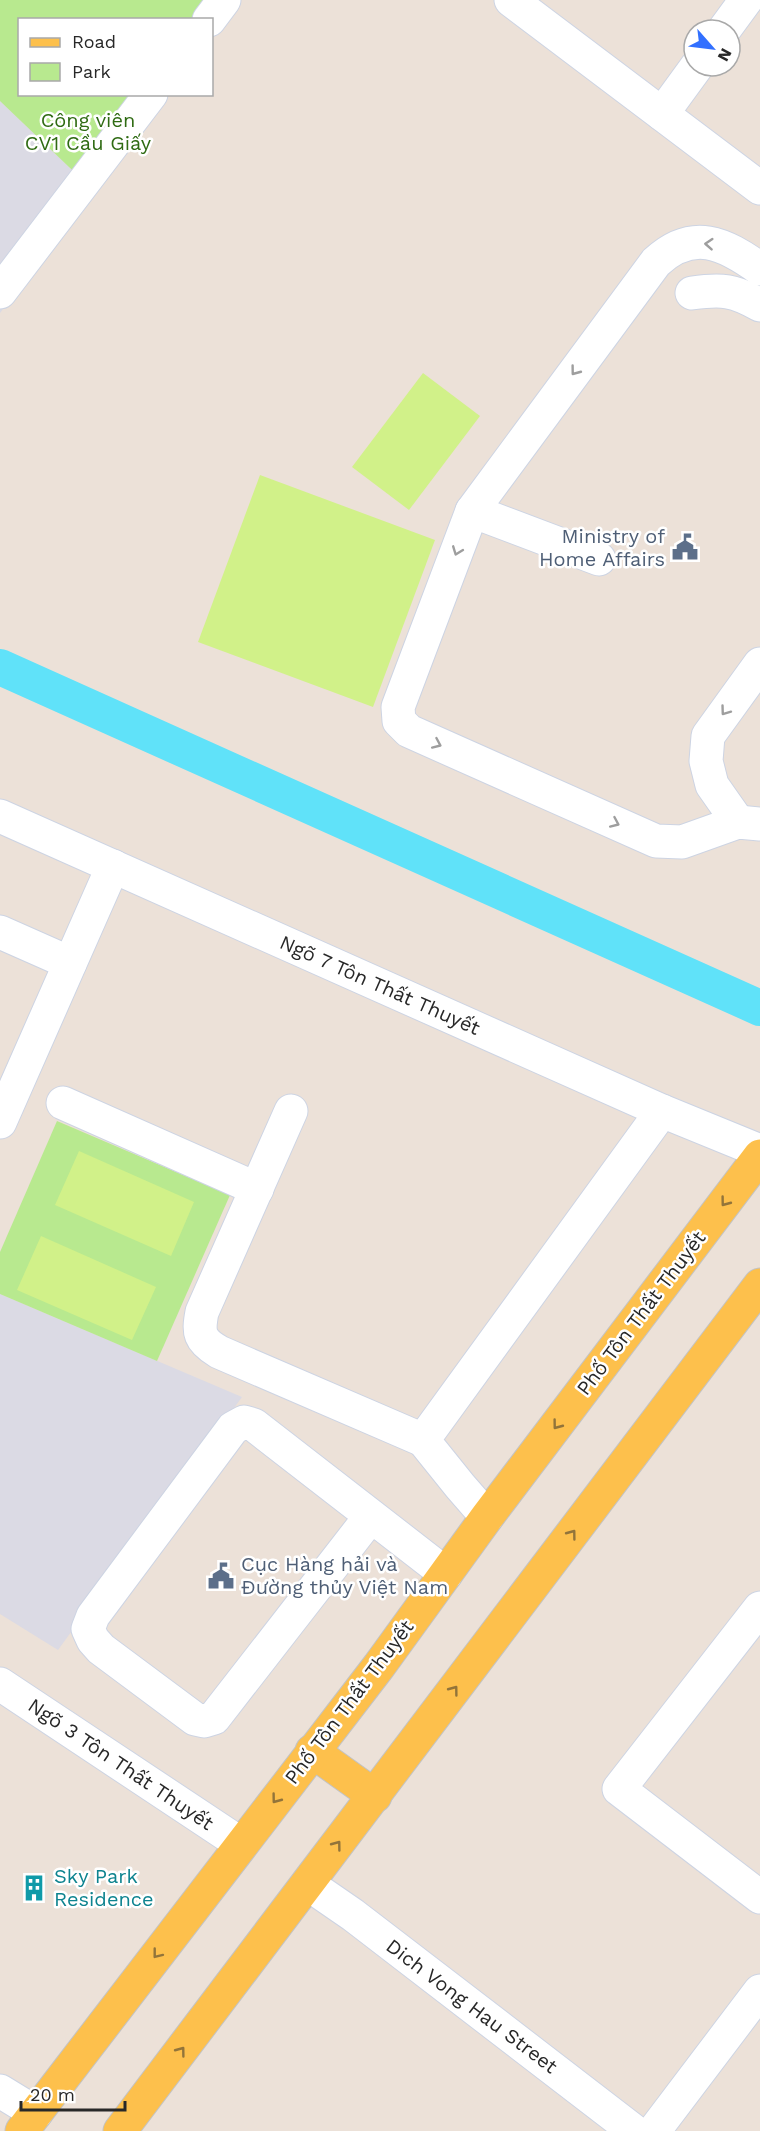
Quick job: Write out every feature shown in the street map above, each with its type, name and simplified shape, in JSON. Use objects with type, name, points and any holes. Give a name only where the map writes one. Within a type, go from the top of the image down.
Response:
[{"type":"main road","name":"Phố Tôn Thất Thuyết","points":[[29,2122],[312,1750],[379,1666],[487,1517],[760,1154]]},
{"type":"main road","points":[[120,2131],[760,1286]]},
{"type":"main road","points":[[312,1750],[375,1796]]},
{"type":"street","points":[[210,18],[224,0]]},
{"type":"street","points":[[511,0],[760,188]]},
{"type":"street","points":[[733,18],[746,0]]},
{"type":"street","points":[[662,114],[688,78]]},
{"type":"street","points":[[0,292],[149,96]]},
{"type":"street","points":[[760,269],[738,254],[715,243],[682,244],[668,252],[649,272],[472,511],[398,707],[399,721],[409,731],[656,841],[682,842],[749,823],[712,785],[706,761],[708,736],[760,664]]},
{"type":"street","points":[[692,293],[717,290],[743,295],[760,305]]},
{"type":"street","points":[[472,511],[599,559]]},
{"type":"street","name":"Ngõ 7 Tôn Thất Thuyết","points":[[0,816],[760,1154]]},
{"type":"street","points":[[0,1122],[113,867]]},
{"type":"street","points":[[0,932],[70,963]]},
{"type":"street","points":[[63,1103],[257,1189]]},
{"type":"street","points":[[291,1111],[202,1312],[199,1328],[205,1344],[423,1440],[487,1517]]},
{"type":"street","points":[[423,1440],[662,1111]]},
{"type":"street","points":[[371,1516],[214,1718],[204,1721],[195,1719],[101,1649],[93,1640],[88,1629],[93,1616],[233,1428],[244,1422],[254,1425],[446,1574]]},
{"type":"street","points":[[760,1608],[619,1789],[760,1897]]},
{"type":"street","name":"Ngõ 3 Tôn Thất Thuyết","points":[[0,1684],[242,1844]]},
{"type":"street","name":"Dich Vong Hau Street","points":[[308,1884],[353,1915],[634,2131]]},
{"type":"street","points":[[654,2131],[760,1991]]},
{"type":"street","points":[[0,2091],[29,2122]]},
{"type":"shaded area","points":[[0,101],[92,189],[0,313]]},
{"type":"shaded area","points":[[0,1294],[242,1397],[58,1650],[0,1614]]},
{"type":"green space","name":"Công viên CV1 Cầu Giấy","points":[[0,0],[232,0],[213,19],[18,18],[18,96],[161,96],[92,189],[0,101]]},
{"type":"green space","points":[[423,373],[480,416],[409,510],[352,467]]},
{"type":"green space","points":[[260,475],[435,540],[373,707],[198,642]]},
{"type":"green space","points":[[57,1121],[230,1195],[157,1361],[0,1294],[0,1252]]},
{"type":"green space","points":[[79,1151],[194,1202],[171,1256],[55,1205]]},
{"type":"green space","points":[[41,1236],[156,1287],[132,1340],[17,1290]]},
{"type":"waterway","points":[[0,667],[760,1008]]},
{"type":"place","name":"Ministry of Home Affairs","points":[[685,547]]},
{"type":"place","name":"Cục Hàng hải và Đường thủy Việt Nam","points":[[221,1576]]},
{"type":"place","name":"Sky Park Residence","points":[[34,1888]]}]
